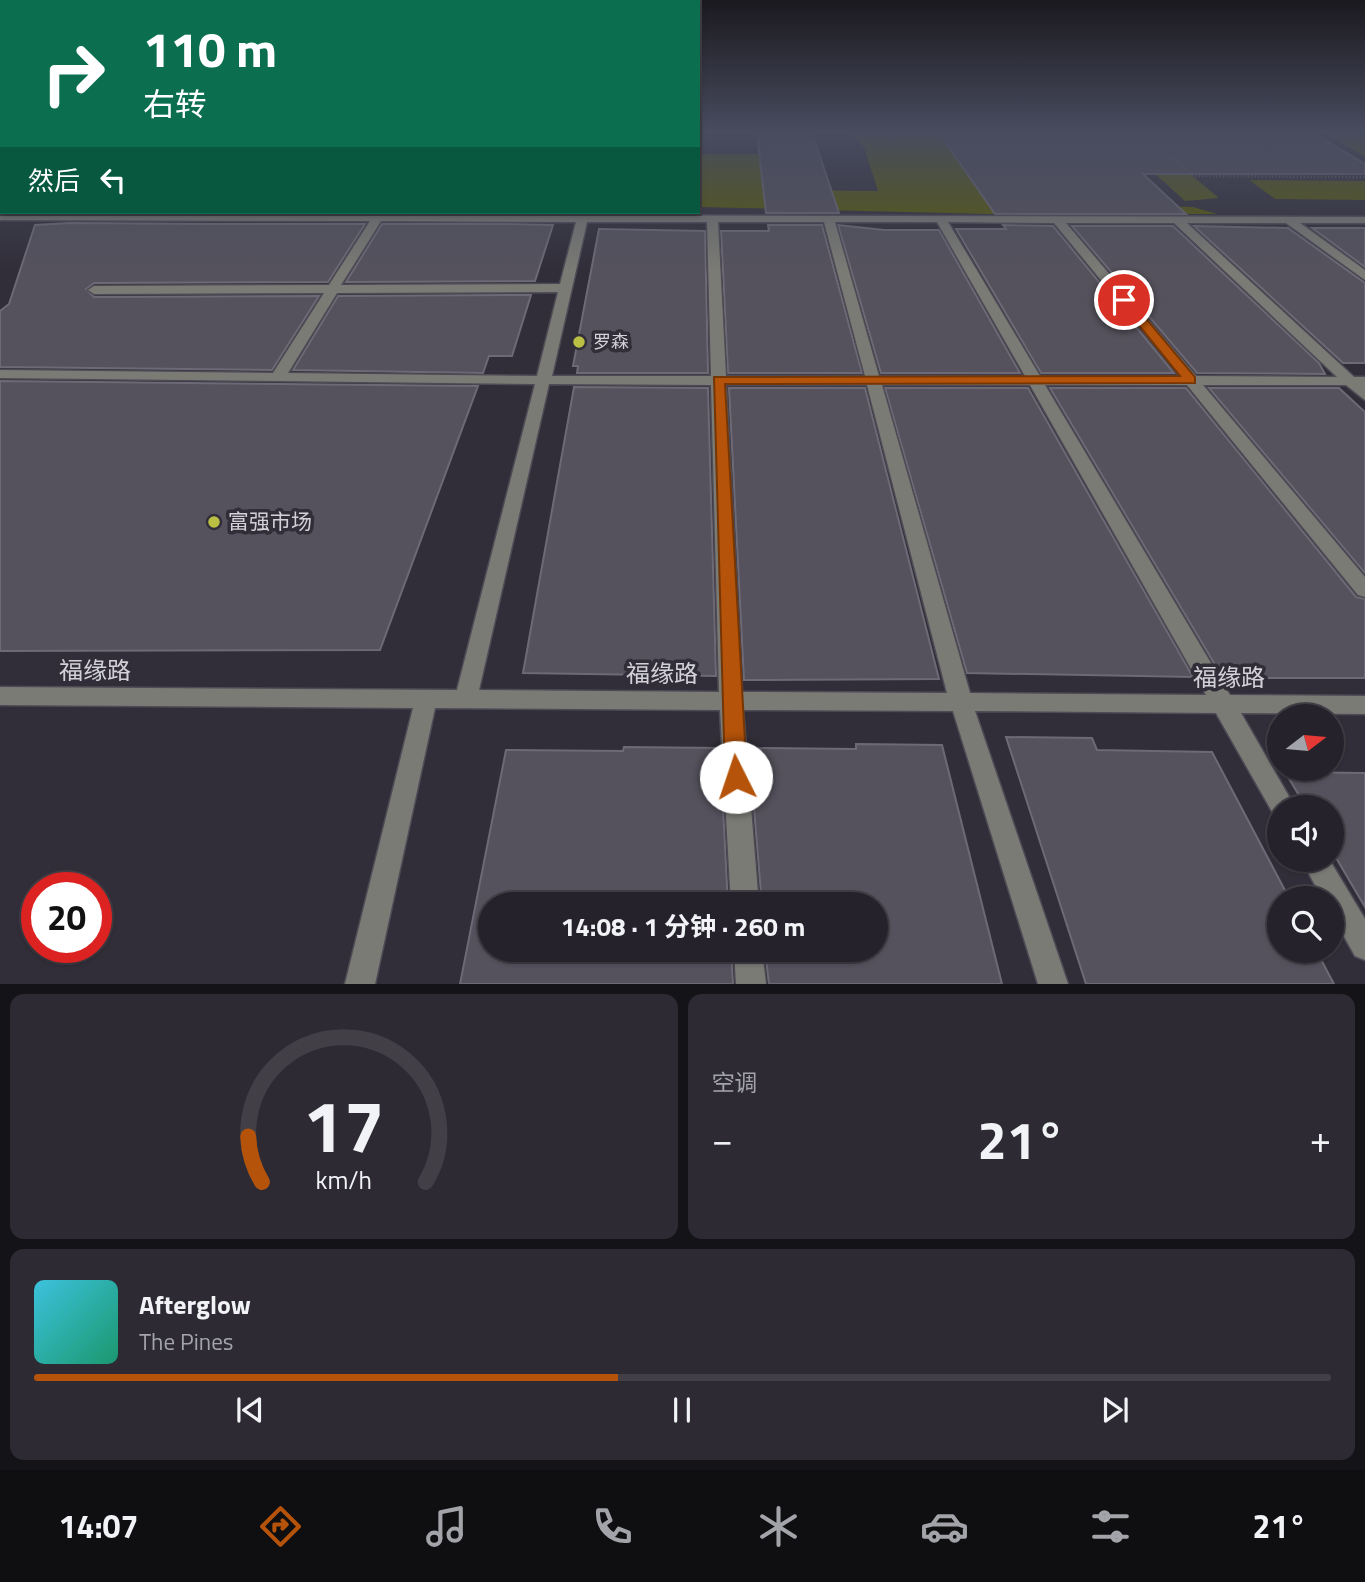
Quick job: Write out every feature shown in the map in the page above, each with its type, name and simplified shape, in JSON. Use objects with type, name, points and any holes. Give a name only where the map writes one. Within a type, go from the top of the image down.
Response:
[{"type":"street","points":[[0,217],[377,218],[543,215],[583,219],[1365,220]]},
{"type":"street","points":[[278,377],[377,218]]},
{"type":"street","points":[[466,699],[541,380],[583,219]]},
{"type":"street","points":[[712,219],[731,701],[744,892]]},
{"type":"street","points":[[829,219],[961,702],[1052,984]]},
{"type":"street","points":[[941,219],[1276,795]]},
{"type":"street","points":[[1057,219],[1365,590]]},
{"type":"street","points":[[1177,220],[1357,381],[1365,395]]},
{"type":"street","points":[[1289,220],[1365,276]]},
{"type":"street","points":[[94,290],[566,288]]},
{"type":"street","points":[[0,374],[541,380],[1357,381]]},
{"type":"street","name":"福缘路","points":[[0,696],[1365,705]]},
{"type":"street","points":[[360,984],[426,699]]},
{"type":"street","points":[[1322,872],[1365,946]]},
{"type":"street","points":[[749,962],[751,984]]},
{"type":"shaded area","points":[[700,179],[762,179],[763,190],[878,191],[874,179],[1088,179],[1117,205],[1193,207],[1217,214],[987,214],[700,207]]},
{"type":"shaded area","points":[[1161,179],[1196,179],[1219,198],[1185,201]]},
{"type":"shaded area","points":[[1249,180],[1365,181],[1365,200],[1275,199]]},
{"type":"building","points":[[762,179],[827,179],[839,213],[766,213]]},
{"type":"building","points":[[971,179],[1148,179],[1186,214],[995,214]]},
{"type":"building","points":[[365,224],[328,282],[94,283],[86,289],[94,297],[319,296],[272,370],[0,367],[0,311],[9,304],[35,225]]},
{"type":"building","points":[[382,224],[553,225],[535,281],[346,282]]},
{"type":"building","points":[[768,225],[822,225],[862,373],[728,373],[721,231],[769,231]]},
{"type":"building","points":[[838,225],[884,230],[939,230],[1020,373],[881,373]]},
{"type":"building","points":[[1003,225],[1053,226],[1174,373],[1041,373],[956,229],[1006,229]]},
{"type":"building","points":[[1072,226],[1173,226],[1319,363],[1325,374],[1197,373]]},
{"type":"building","points":[[1194,226],[1288,228],[1365,283],[1365,363],[1343,363]]},
{"type":"building","points":[[1312,228],[1365,228],[1365,267]]},
{"type":"building","points":[[599,229],[705,231],[708,373],[577,373],[578,366],[573,366]]},
{"type":"building","points":[[531,295],[512,356],[489,356],[483,373],[293,370],[338,296]]},
{"type":"building","name":"富强市场","points":[[0,381],[478,386],[380,650],[0,651]]},
{"type":"building","points":[[574,387],[708,388],[716,676],[523,673]]},
{"type":"building","points":[[729,388],[865,388],[939,679],[744,680]]},
{"type":"building","points":[[885,388],[1028,388],[1193,677],[967,673]]},
{"type":"building","points":[[1050,388],[1186,388],[1356,597],[1365,599],[1365,678],[1223,678]]},
{"type":"building","points":[[1209,388],[1339,388],[1365,412],[1365,573]]},
{"type":"building","points":[[1006,737],[1092,738],[1097,750],[1212,752],[1267,856],[1267,872],[1275,872],[1283,886],[1267,886],[1267,963],[1323,963],[1334,984],[1086,984]]},
{"type":"building","points":[[856,744],[942,745],[1002,984],[769,984],[766,962],[888,962],[888,892],[761,892],[749,748],[856,749]]},
{"type":"building","points":[[624,747],[720,748],[727,892],[478,892],[506,750],[623,751]]},
{"type":"building","points":[[1344,773],[1365,773],[1365,907],[1344,871],[1344,795],[1299,795],[1290,781],[1344,781]]},
{"type":"building","points":[[478,892],[478,962],[732,962],[733,984],[460,984]]},
{"type":"place","name":"罗森","points":[[579,342]]},
{"type":"place","name":"富强市场","points":[[214,522]]},
{"type":"route","points":[[736,777],[719,380],[1191,380],[1124,300]]}]
